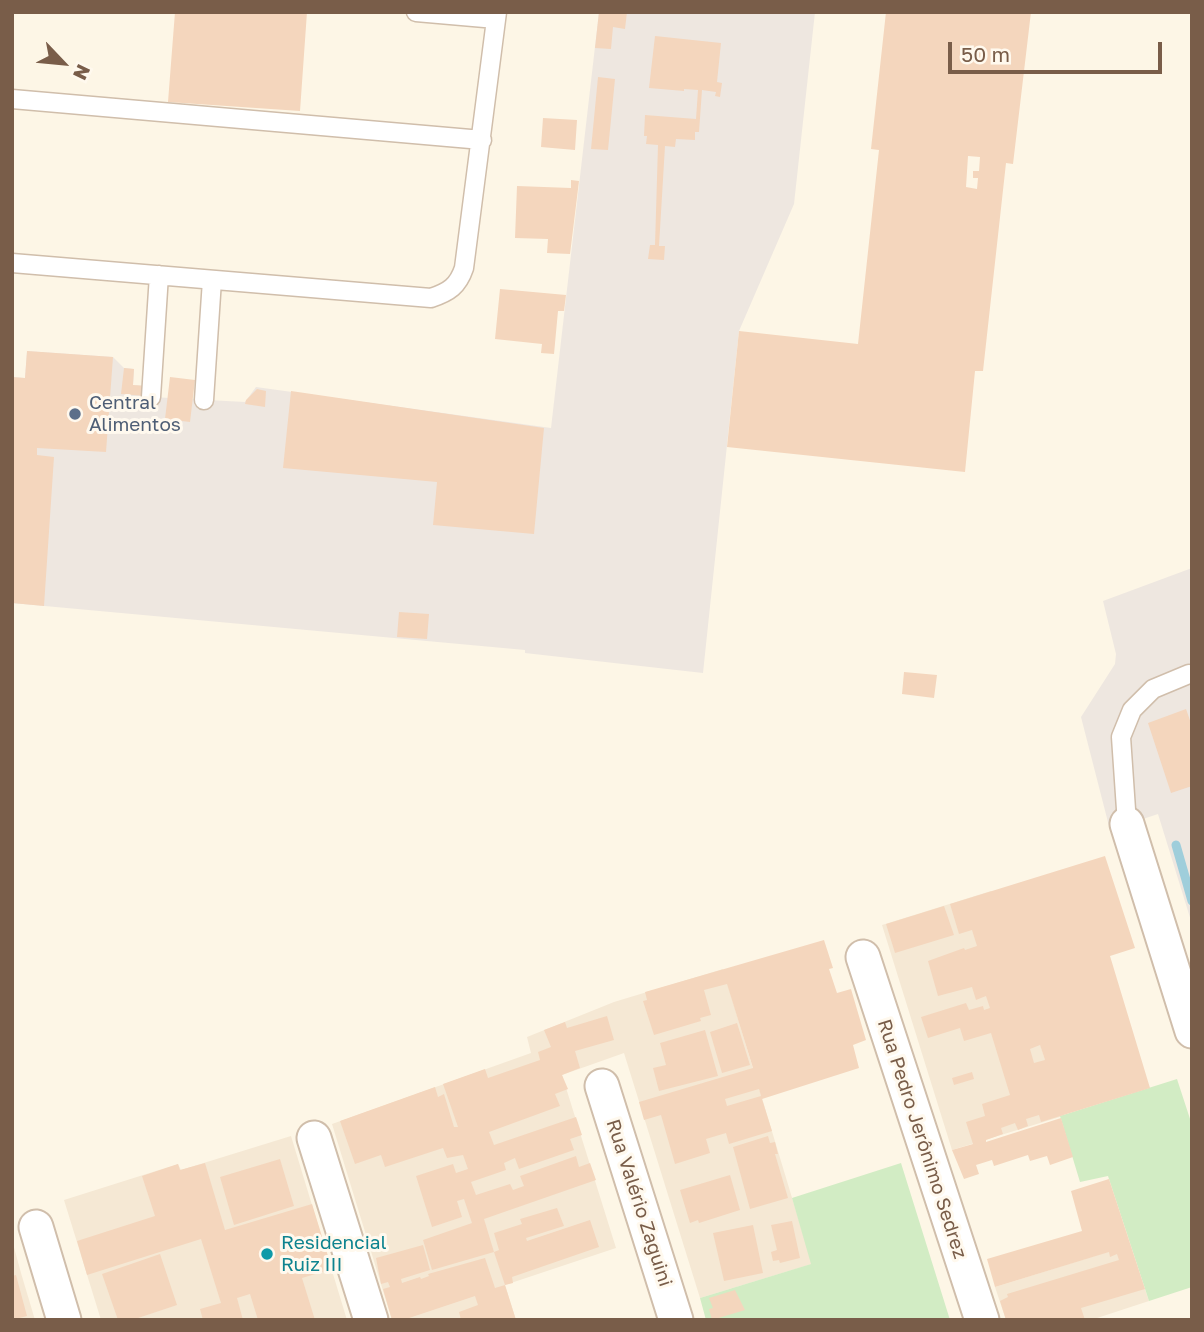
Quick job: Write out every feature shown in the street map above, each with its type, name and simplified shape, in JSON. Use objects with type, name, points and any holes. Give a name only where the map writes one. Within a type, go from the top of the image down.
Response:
[{"type":"street","points":[[1127,824],[1192,1031]]},
{"type":"street","name":"Rua Pedro Jerônimo Sedrez","points":[[863,957],[982,1320]]},
{"type":"street","name":"Rua Valério Zaguini","points":[[602,1086],[676,1320]]},
{"type":"street","points":[[314,1138],[371,1320]]},
{"type":"street","points":[[36,1227],[64,1320]]},
{"type":"lane","points":[[12,263],[431,298],[444,294],[460,281],[464,268],[496,15],[416,12]]},
{"type":"lane","points":[[12,99],[482,140]]},
{"type":"lane","points":[[151,397],[159,275]]},
{"type":"lane","points":[[204,400],[212,280]]},
{"type":"lane","points":[[1127,824],[1121,737],[1132,710],[1153,689],[1189,674]]},
{"type":"shaded area","points":[[599,12],[815,12],[794,204],[739,331],[703,673],[525,653],[525,650],[12,603],[12,377],[25,378],[27,351],[113,357],[124,368],[134,369],[133,385],[147,386],[151,397],[245,402],[256,387],[551,428]]},
{"type":"shaded area","points":[[1192,568],[1192,924],[1158,814],[1110,830],[1081,717],[1115,664],[1116,654],[1103,601]]},
{"type":"shaded area","points":[[991,891],[1063,1116],[952,1150],[882,925]]},
{"type":"shaded area","points":[[723,969],[812,1264],[700,1298],[624,1053],[562,1075],[616,1248],[505,1285],[516,1320],[392,1320],[332,1124],[531,1053],[527,1037],[614,1002]]},
{"type":"shaded area","points":[[291,1136],[347,1320],[101,1320],[64,1200],[178,1164],[181,1170]]},
{"type":"shaded area","points":[[12,1240],[21,1273],[35,1320],[12,1320]]},
{"type":"shaded area","points":[[1130,1245],[1149,1301],[1091,1320],[1006,1320],[995,1287]]},
{"type":"green space","points":[[1177,1079],[1192,1125],[1192,1287],[1149,1301],[1108,1176],[1080,1182],[1060,1116]]},
{"type":"green space","points":[[901,1163],[950,1320],[706,1320],[700,1298],[811,1264],[792,1198]]},
{"type":"building","points":[[175,12],[307,12],[300,111],[168,102]]},
{"type":"building","points":[[599,12],[627,12],[625,29],[613,27],[611,49],[595,48]]},
{"type":"building","points":[[886,12],[1031,12],[1013,164],[1006,163],[983,371],[975,371],[965,472],[727,447],[739,331],[858,344],[879,150],[871,149]],"holes":[[[968,156],[980,157],[979,171],[973,171],[973,178],[978,178],[977,189],[966,187]]]},
{"type":"building","points":[[655,36],[721,43],[717,82],[722,83],[720,97],[715,96],[716,92],[702,90],[699,132],[695,132],[695,140],[676,139],[675,147],[665,146],[659,246],[665,246],[664,260],[648,259],[650,245],[655,245],[658,145],[646,144],[645,115],[696,119],[698,90],[649,88]]},
{"type":"building","points":[[598,77],[615,79],[608,150],[591,149]]},
{"type":"building","points":[[543,118],[577,120],[575,150],[541,147]]},
{"type":"building","points":[[571,180],[579,181],[570,254],[547,253],[548,239],[515,238],[517,186],[571,188]]},
{"type":"building","points":[[500,289],[566,295],[564,311],[558,311],[554,354],[541,353],[542,344],[495,339]]},
{"type":"building","points":[[27,351],[113,357],[106,452],[37,448],[37,455],[54,457],[44,606],[12,603],[12,377],[25,378]]},
{"type":"building","points":[[124,368],[134,369],[133,385],[147,386],[146,396],[121,394]]},
{"type":"building","points":[[170,377],[195,380],[190,422],[165,419]]},
{"type":"building","points":[[257,389],[266,391],[265,407],[245,404]]},
{"type":"building","points":[[291,391],[544,428],[534,534],[433,525],[437,482],[283,468]]},
{"type":"building","points":[[399,612],[429,614],[427,639],[397,637]]},
{"type":"building","points":[[904,672],[937,675],[934,698],[902,694]]},
{"type":"building","points":[[1186,709],[1192,726],[1192,786],[1171,793],[1148,723]]},
{"type":"building","points":[[1105,856],[1135,948],[1110,956],[1150,1088],[1041,1122],[1039,1115],[1026,1119],[1028,1126],[1018,1130],[1015,1123],[1001,1128],[1003,1134],[986,1140],[1061,1118],[1073,1157],[1050,1165],[1047,1156],[1030,1161],[1028,1155],[994,1166],[992,1160],[976,1165],[979,1174],[964,1179],[952,1150],[973,1144],[966,1122],[985,1116],[982,1104],[1010,1095],[991,1033],[964,1041],[960,1028],[928,1038],[921,1017],[966,1003],[969,1010],[983,1006],[984,1010],[990,1008],[986,996],[976,1000],[972,987],[938,996],[928,961],[977,946],[972,930],[959,934],[950,904]],"holes":[[[1040,1045],[1045,1060],[1034,1063],[1030,1049]]]},
{"type":"building","points":[[944,906],[954,935],[895,953],[886,924]]},
{"type":"building","points":[[824,940],[837,993],[851,989],[866,1040],[853,1045],[859,1068],[762,1099],[772,1131],[729,1144],[726,1133],[706,1139],[710,1153],[675,1164],[661,1115],[644,1120],[639,1102],[753,1068],[727,984],[704,990],[711,1015],[700,1018],[701,1021],[654,1035],[643,1001],[647,1000],[645,992]],"holes":[[[759,1089],[761,1096],[727,1106],[725,1099]]]},
{"type":"building","points":[[607,1016],[614,1040],[575,1051],[580,1068],[562,1075],[568,1089],[555,1094],[560,1106],[489,1132],[494,1145],[576,1117],[582,1135],[570,1139],[574,1150],[519,1169],[515,1158],[504,1163],[506,1170],[471,1182],[476,1195],[510,1184],[513,1190],[524,1186],[520,1176],[576,1156],[579,1167],[590,1163],[596,1180],[484,1219],[494,1252],[432,1270],[423,1240],[472,1223],[464,1199],[457,1201],[462,1217],[432,1227],[416,1176],[453,1164],[456,1173],[468,1169],[463,1155],[447,1158],[443,1148],[385,1167],[381,1155],[355,1164],[340,1121],[435,1087],[438,1097],[444,1094],[454,1127],[458,1127],[443,1084],[485,1069],[488,1078],[540,1060],[538,1052],[551,1047],[544,1030],[565,1022],[567,1028]]},
{"type":"building","points":[[737,1023],[750,1065],[722,1073],[710,1032]]},
{"type":"building","points":[[705,1030],[718,1076],[659,1091],[653,1068],[666,1065],[660,1043]]},
{"type":"building","points":[[972,1072],[974,1079],[954,1085],[952,1078]]},
{"type":"building","points":[[768,1136],[770,1143],[775,1142],[778,1154],[775,1154],[788,1198],[750,1209],[733,1147]]},
{"type":"building","points":[[280,1159],[294,1206],[234,1225],[220,1177]]},
{"type":"building","points":[[205,1163],[225,1230],[312,1204],[332,1269],[302,1278],[315,1320],[258,1320],[250,1294],[237,1298],[243,1320],[203,1320],[200,1309],[221,1303],[201,1239],[87,1275],[77,1241],[155,1216],[142,1176],[178,1164],[180,1170]]},
{"type":"building","points":[[730,1175],[740,1210],[699,1223],[698,1220],[690,1223],[680,1190]]},
{"type":"building","points":[[1109,1179],[1145,1289],[1081,1308],[1085,1320],[1006,1320],[1000,1301],[1008,1297],[1007,1294],[1119,1260],[1117,1254],[1110,1257],[1109,1252],[995,1287],[987,1259],[1082,1231],[1071,1191]]},
{"type":"building","points":[[557,1208],[564,1226],[526,1238],[527,1241],[590,1220],[599,1247],[512,1277],[513,1283],[505,1285],[494,1252],[499,1250],[494,1233],[522,1224],[520,1219]]},
{"type":"building","points":[[792,1221],[800,1258],[780,1263],[779,1260],[773,1261],[771,1252],[777,1250],[771,1225]]},
{"type":"building","points":[[753,1225],[763,1273],[724,1281],[713,1233]]},
{"type":"building","points":[[423,1245],[430,1270],[401,1279],[402,1283],[485,1258],[495,1288],[505,1285],[516,1320],[461,1320],[459,1312],[478,1305],[475,1296],[403,1320],[392,1320],[383,1289],[390,1287],[388,1282],[381,1284],[376,1258]]},
{"type":"building","points":[[160,1254],[177,1305],[132,1320],[118,1320],[102,1274]]},
{"type":"building","points":[[16,1275],[27,1316],[12,1320],[12,1276]]},
{"type":"building","points":[[735,1290],[745,1310],[712,1320],[709,1309],[713,1308],[709,1298]]},
{"type":"waterway","points":[[1176,845],[1192,901]]},
{"type":"place","name":"Central Alimentos","points":[[75,414]]},
{"type":"place","name":"Residencial Ruiz III","points":[[267,1254]]}]
